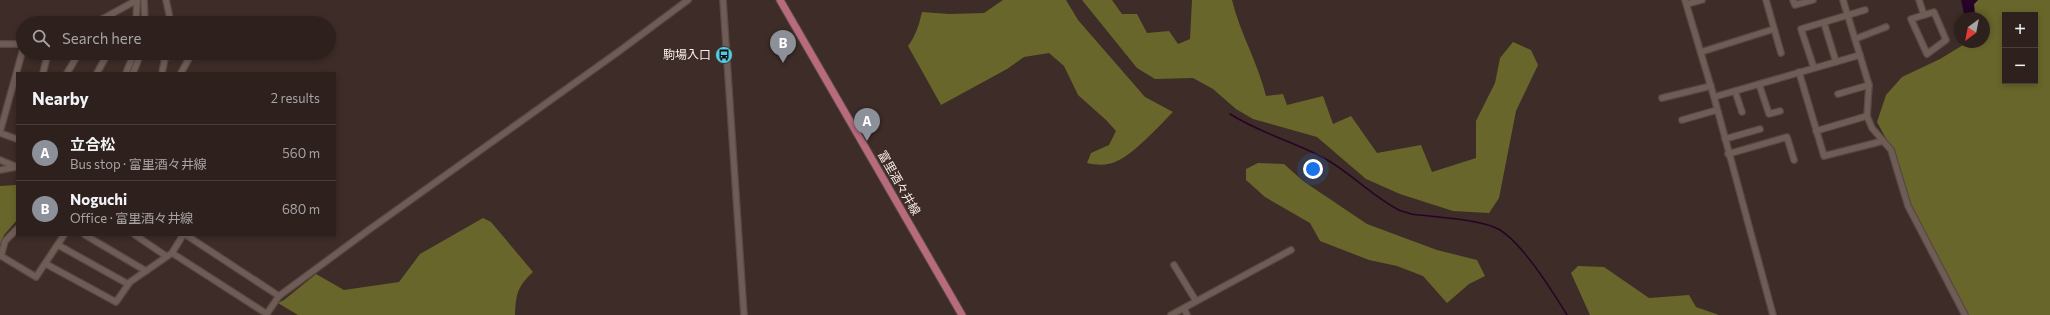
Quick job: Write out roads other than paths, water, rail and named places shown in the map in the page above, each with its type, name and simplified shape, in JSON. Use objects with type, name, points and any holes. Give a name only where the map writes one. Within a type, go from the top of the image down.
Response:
[{"type":"main road","name":"富里酒々井線","points":[[780,0],[962,315]]},
{"type":"street","points":[[108,16],[137,0],[136,16]]},
{"type":"street","points":[[144,0],[145,16]]},
{"type":"street","points":[[166,0],[169,16]]},
{"type":"street","points":[[172,253],[266,314],[279,296],[428,186],[618,52],[688,0]]},
{"type":"street","points":[[723,0],[744,315]]},
{"type":"street","points":[[1702,0],[1686,2],[1711,86],[1728,154],[1773,315]]},
{"type":"street","points":[[1766,0],[1781,53]]},
{"type":"street","points":[[1793,0],[1795,5],[1813,0]]},
{"type":"street","points":[[1843,0],[1869,85],[1867,116],[1872,128],[1891,150],[1908,206],[1965,315]]},
{"type":"street","points":[[1920,0],[1924,15]]},
{"type":"street","points":[[1814,68],[1802,30],[1866,10]]},
{"type":"street","points":[[1934,12],[1946,40],[1927,54],[1911,19],[1924,15],[1934,12]]},
{"type":"street","points":[[1824,23],[1836,62]]},
{"type":"street","points":[[1855,39],[1886,27]]},
{"type":"street","points":[[1701,52],[1774,29]]},
{"type":"street","points":[[0,44],[16,44]]},
{"type":"street","points":[[1714,97],[1860,55]]},
{"type":"street","points":[[17,72],[20,60]]},
{"type":"street","points":[[43,72],[46,60]]},
{"type":"street","points":[[68,72],[75,60]]},
{"type":"street","points":[[98,72],[104,60]]},
{"type":"street","points":[[126,72],[131,60]]},
{"type":"street","points":[[133,72],[138,60]]},
{"type":"street","points":[[163,72],[165,60]]},
{"type":"street","points":[[182,72],[188,60]]},
{"type":"street","points":[[1799,72],[1824,156],[1883,141]]},
{"type":"street","points":[[16,75],[0,133],[16,139]]},
{"type":"street","points":[[1759,84],[1769,114],[1780,111]]},
{"type":"street","points":[[1838,94],[1869,85]]},
{"type":"street","points":[[1662,98],[1711,86]]},
{"type":"street","points":[[1735,91],[1742,112]]},
{"type":"street","points":[[1682,120],[1717,110]]},
{"type":"street","points":[[1816,131],[1867,116]]},
{"type":"street","points":[[1725,139],[1760,129]]},
{"type":"street","points":[[1728,154],[1787,137],[1794,160]]},
{"type":"street","points":[[0,160],[16,166]]},
{"type":"street","points":[[0,170],[16,166]]},
{"type":"street","points":[[16,230],[5,242],[0,256],[36,277],[63,236]]},
{"type":"street","points":[[87,236],[146,271]]},
{"type":"street","points":[[136,236],[166,256]]},
{"type":"street","points":[[46,264],[116,302],[128,284],[172,253],[183,236]]},
{"type":"street","points":[[186,236],[279,296]]},
{"type":"street","points":[[58,244],[128,284]]},
{"type":"street","points":[[1171,315],[1196,300],[1291,250]]},
{"type":"street","points":[[1174,265],[1196,300]]},
{"type":"street","points":[[1184,308],[1187,315]]},
{"type":"waterway","points":[[1230,114],[1253,127],[1324,158],[1400,211],[1411,214],[1478,222],[1496,228],[1505,234],[1525,254],[1567,315]]},
{"type":"place","name":"駒場入口","points":[[724,55]]},
{"type":"place","name":"Noguchi","points":[[783,63]]},
{"type":"place","name":"立合松","points":[[867,141]]}]
